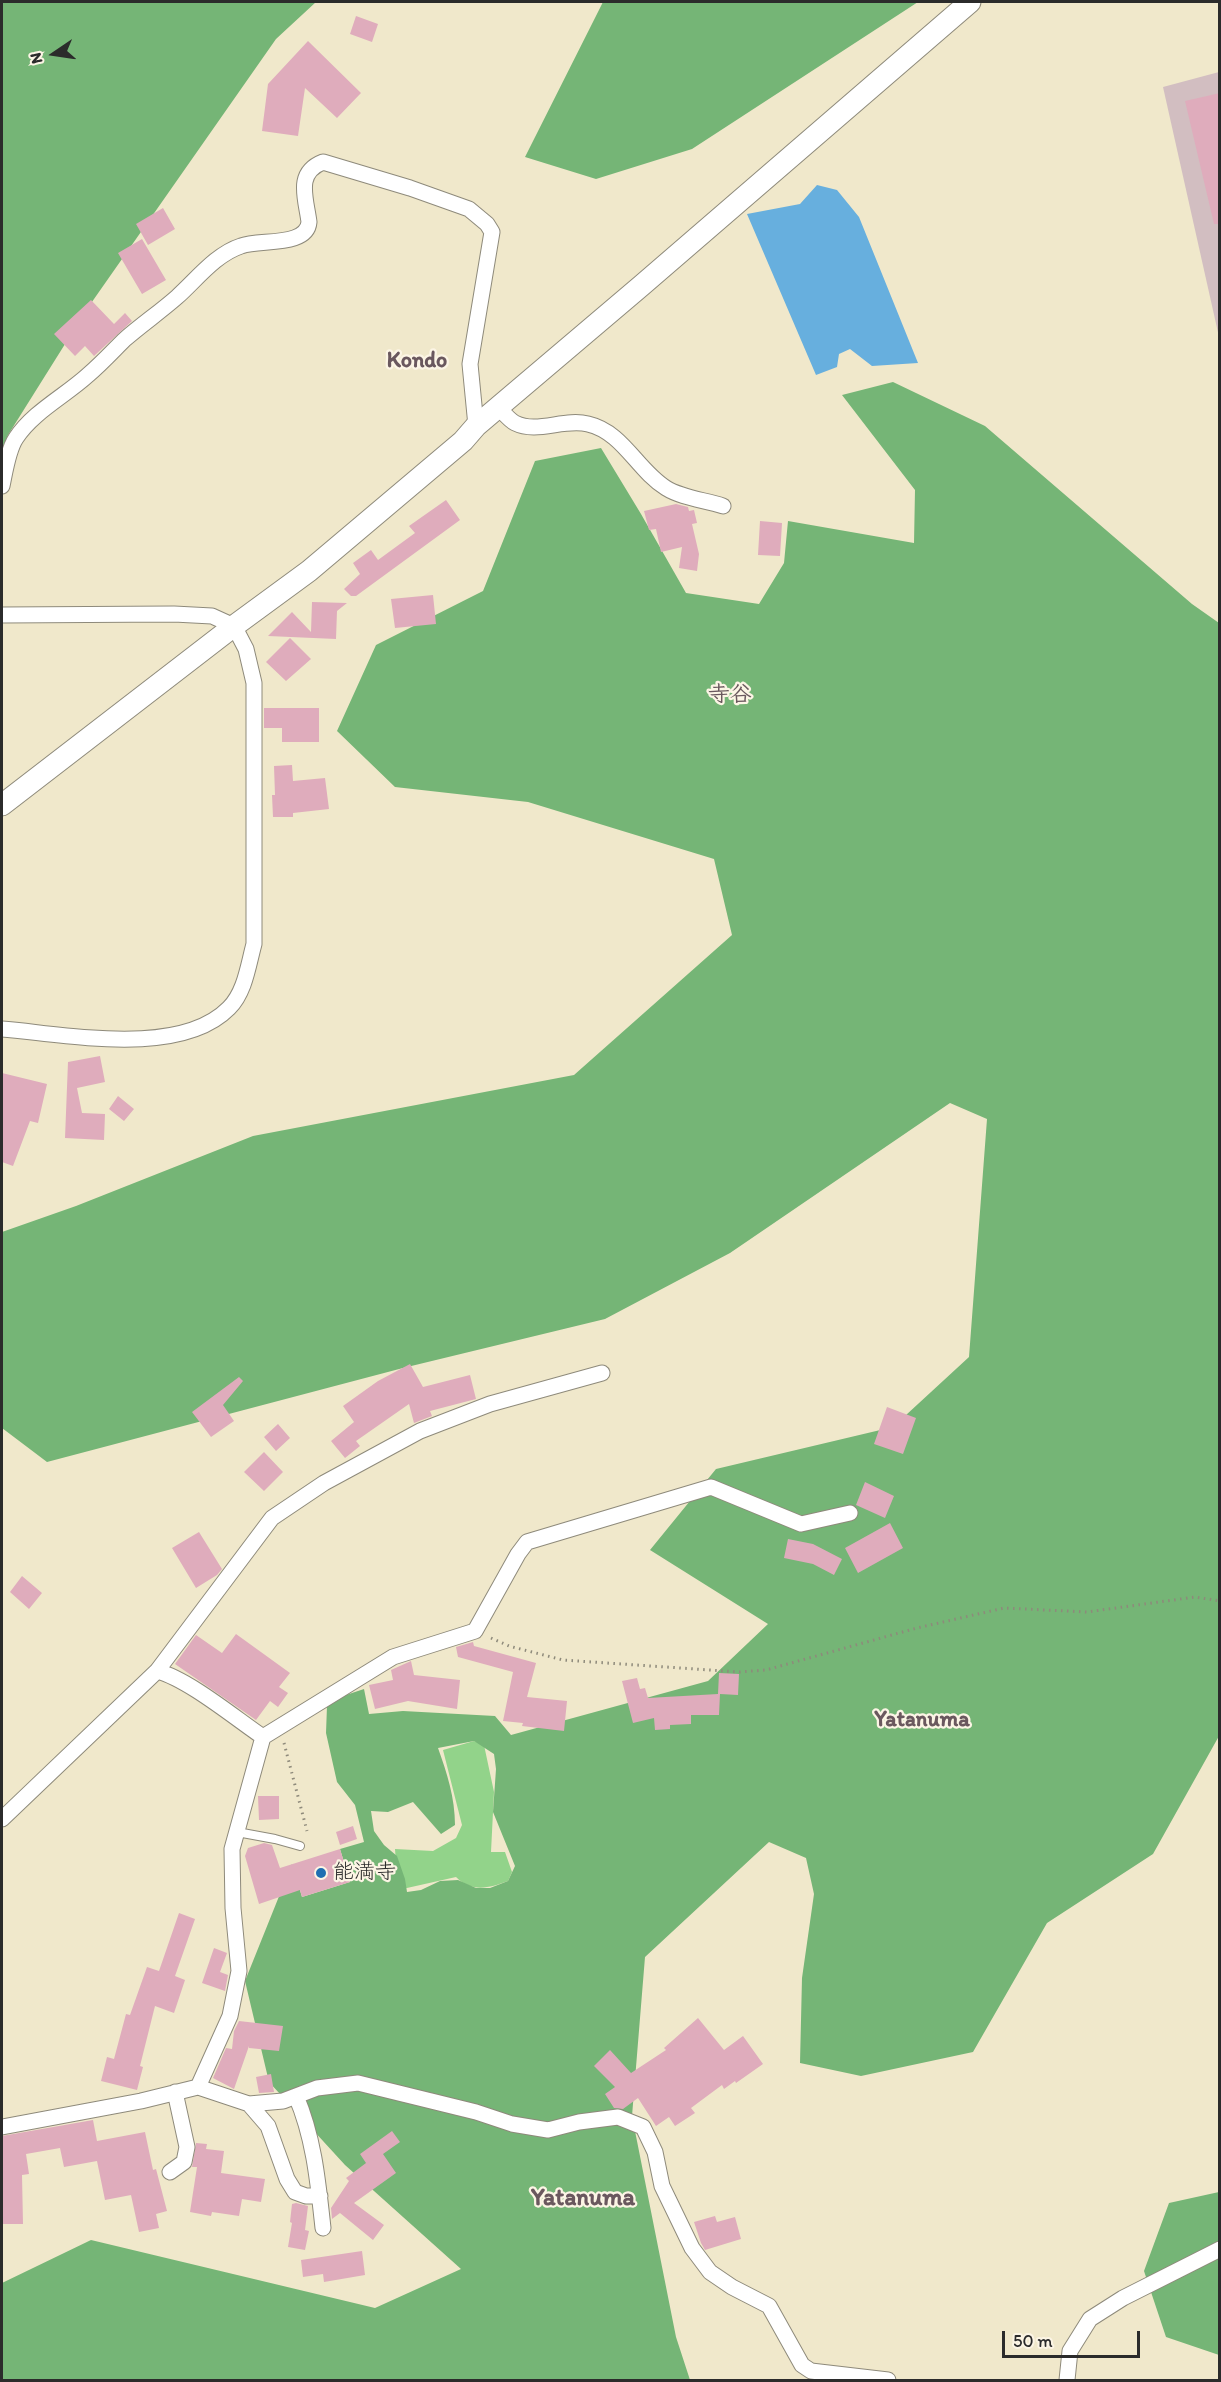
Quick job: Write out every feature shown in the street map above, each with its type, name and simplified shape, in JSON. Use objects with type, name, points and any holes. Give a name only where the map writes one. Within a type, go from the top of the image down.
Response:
[{"type":"street","points":[[2,805],[309,571],[463,441],[476,426],[642,286],[970,2]]},
{"type":"street","points":[[2,486],[15,439],[36,417],[89,375],[124,340],[176,298],[222,256],[253,242],[297,238],[304,233],[309,222],[305,177],[312,166],[323,162],[410,188],[469,209],[487,224],[492,232],[470,364],[476,426]]},
{"type":"street","points":[[498,407],[514,423],[532,427],[561,422],[588,424],[606,431],[624,446],[651,477],[667,489],[723,506]]},
{"type":"street","points":[[2,615],[174,614],[212,616],[234,626],[246,648],[254,683],[254,944],[243,986],[230,1007],[217,1018],[187,1032],[153,1039],[129,1040],[2,1029]]},
{"type":"street","points":[[2,1820],[158,1671],[272,1518],[324,1483],[420,1431],[490,1404],[602,1373]]},
{"type":"street","points":[[198,2087],[230,2016],[239,1971],[233,1908],[232,1849],[263,1737],[393,1657],[475,1631],[527,1542],[711,1487],[801,1524],[850,1513]]},
{"type":"street","points":[[158,1671],[170,1674],[263,1737]]},
{"type":"street","points":[[2,2127],[198,2087],[249,2104],[282,2101],[317,2088],[358,2083],[476,2112],[512,2124],[548,2130],[579,2122],[618,2117],[643,2127],[655,2152],[662,2186],[692,2248],[711,2272],[732,2288],[769,2306],[802,2365],[811,2371],[888,2380]]},
{"type":"street","points":[[170,2172],[184,2162],[187,2147],[174,2092]]},
{"type":"street","points":[[296,2096],[306,2119],[315,2160],[323,2228]]},
{"type":"street","points":[[249,2104],[268,2126],[287,2179],[295,2192],[306,2196],[320,2196]]},
{"type":"street","points":[[1067,2380],[1070,2351],[1090,2319],[1123,2298],[1220,2249]]},
{"type":"lane","points":[[237,1832],[300,1846]]},
{"type":"path","points":[[475,1631],[509,1646],[563,1660],[739,1672],[766,1670],[917,1628],[1004,1608],[1087,1612],[1195,1597],[1220,1601]]},
{"type":"path","points":[[280,1727],[307,1831]]},
{"type":"shaded area","points":[[1219,72],[1219,337],[1163,87]]},
{"type":"green space","points":[[2,2],[316,2],[276,39],[87,309],[8,435],[2,450]]},
{"type":"green space","points":[[603,2],[918,2],[692,149],[596,179],[525,157]]},
{"type":"green space","points":[[893,382],[985,426],[1192,604],[1219,623],[1219,1736],[1153,1854],[1047,1923],[973,2052],[861,2076],[800,2063],[802,1978],[814,1894],[806,1858],[769,1842],[645,1957],[632,2116],[676,2337],[690,2380],[2,2380],[2,2283],[91,2240],[375,2308],[461,2269],[345,2165],[269,2082],[245,1981],[292,1864],[302,1897],[350,1882],[340,1849],[364,1842],[355,1805],[337,1782],[326,1733],[327,1706],[346,1695],[364,1689],[369,1714],[403,1711],[495,1716],[511,1735],[708,1681],[768,1624],[650,1550],[716,1469],[893,1427],[969,1357],[987,1119],[950,1103],[730,1253],[605,1319],[403,1368],[47,1462],[2,1428],[2,1232],[76,1206],[253,1136],[574,1075],[732,935],[714,859],[528,802],[395,787],[337,731],[376,645],[483,591],[535,461],[601,448],[686,593],[759,604],[784,563],[788,521],[914,543],[915,490],[842,395]],"holes":[[[474,1741],[494,1754],[496,1769],[493,1812],[515,1866],[508,1881],[490,1888],[476,1888],[458,1880],[440,1881],[421,1890],[407,1892],[397,1856],[384,1845],[374,1831],[371,1811],[388,1812],[413,1802],[441,1834],[455,1825],[450,1786],[438,1748]]]},
{"type":"green space","points":[[474,1741],[484,1745],[494,1792],[491,1852],[505,1852],[512,1872],[508,1881],[481,1888],[468,1885],[456,1877],[398,1890],[395,1849],[433,1851],[456,1838],[462,1825],[443,1750]]},
{"type":"green space","points":[[1219,2192],[1219,2355],[1166,2337],[1144,2271],[1169,2203]]},
{"type":"water","points":[[817,185],[837,190],[859,217],[918,363],[872,366],[850,349],[839,354],[837,367],[816,375],[747,214],[800,204]]},
{"type":"building","points":[[356,16],[378,24],[372,42],[350,34]]},
{"type":"building","points":[[308,41],[361,93],[337,118],[305,88],[298,136],[262,131],[268,84]]},
{"type":"building","points":[[1220,93],[1220,224],[1214,224],[1185,101]]},
{"type":"building","points":[[163,208],[175,229],[148,245],[136,224]]},
{"type":"building","points":[[142,239],[166,280],[142,294],[118,253]]},
{"type":"building","points":[[91,300],[114,324],[125,313],[132,321],[94,356],[85,346],[75,356],[54,334]]},
{"type":"building","points":[[446,500],[460,520],[356,596],[351,596],[344,589],[360,574],[353,563],[371,550],[378,560],[415,533],[409,526]]},
{"type":"building","points":[[676,504],[688,507],[689,511],[694,510],[697,523],[692,524],[699,554],[697,571],[679,568],[682,547],[661,552],[656,529],[649,530],[644,511]]},
{"type":"building","points":[[760,521],[782,523],[780,556],[758,555]]},
{"type":"building","points":[[433,595],[436,624],[395,628],[391,599]]},
{"type":"building","points":[[312,602],[347,603],[337,611],[336,639],[268,636],[292,612],[311,632]]},
{"type":"building","points":[[290,638],[311,659],[286,681],[266,662]]},
{"type":"building","points":[[264,708],[319,708],[319,742],[282,742],[282,728],[264,728]]},
{"type":"building","points":[[292,765],[293,781],[325,778],[329,809],[293,813],[293,817],[273,817],[274,766]]},
{"type":"building","points":[[100,1056],[105,1082],[77,1088],[82,1113],[105,1114],[104,1140],[65,1138],[68,1062]]},
{"type":"building","points":[[2,1073],[47,1084],[38,1123],[30,1121],[13,1166],[2,1162]]},
{"type":"building","points":[[118,1096],[134,1109],[124,1121],[109,1109]]},
{"type":"building","points":[[410,1364],[423,1387],[470,1375],[476,1399],[430,1411],[432,1416],[414,1423],[409,1404],[356,1441],[360,1446],[345,1458],[331,1441],[354,1422],[343,1406],[378,1381]]},
{"type":"building","points":[[239,1377],[243,1381],[223,1405],[234,1421],[211,1437],[192,1412]]},
{"type":"building","points":[[887,1407],[916,1418],[903,1454],[874,1444]]},
{"type":"building","points":[[278,1424],[290,1438],[276,1451],[264,1437]]},
{"type":"building","points":[[264,1452],[283,1472],[264,1491],[244,1472]]},
{"type":"building","points":[[865,1482],[894,1496],[885,1518],[856,1505]]},
{"type":"building","points":[[890,1523],[903,1548],[858,1573],[845,1548]]},
{"type":"building","points":[[199,1532],[222,1569],[217,1575],[196,1588],[172,1548]]},
{"type":"building","points":[[788,1539],[813,1544],[842,1559],[834,1575],[813,1564],[784,1558]]},
{"type":"building","points":[[22,1576],[42,1593],[29,1609],[10,1592]]},
{"type":"building","points":[[236,1634],[290,1673],[279,1687],[288,1693],[278,1707],[270,1701],[256,1720],[175,1664],[196,1635],[222,1653]]},
{"type":"building","points":[[473,1642],[474,1646],[536,1663],[527,1697],[567,1701],[564,1731],[522,1726],[523,1723],[503,1721],[513,1672],[458,1657],[456,1647]]},
{"type":"building","points":[[411,1661],[414,1675],[460,1680],[457,1709],[408,1701],[375,1709],[369,1685],[393,1680],[391,1670]]},
{"type":"building","points":[[719,1673],[739,1674],[738,1695],[720,1694],[719,1715],[691,1715],[691,1724],[670,1725],[670,1729],[655,1730],[654,1718],[633,1723],[622,1681],[637,1678],[640,1689],[645,1688],[648,1698],[718,1694]]},
{"type":"building","points":[[258,1796],[279,1796],[279,1819],[259,1820]]},
{"type":"building","points":[[353,1826],[357,1839],[340,1845],[336,1832]]},
{"type":"building","points":[[264,1843],[272,1845],[280,1868],[340,1849],[350,1882],[302,1897],[300,1890],[259,1904],[245,1856],[248,1848]]},
{"type":"building","points":[[179,1913],[195,1919],[175,1976],[185,1980],[174,2013],[155,2006],[140,2066],[143,2067],[137,2090],[101,2081],[107,2057],[114,2059],[126,2014],[130,2015],[147,1967],[159,1971]]},
{"type":"building","points":[[214,1948],[227,1953],[220,1972],[228,1975],[225,1991],[202,1983]]},
{"type":"building","points":[[698,2018],[724,2050],[743,2036],[763,2064],[736,2083],[735,2081],[724,2089],[722,2085],[691,2108],[695,2113],[675,2126],[669,2117],[656,2126],[638,2098],[623,2109],[614,2108],[605,2094],[615,2087],[594,2066],[610,2050],[631,2073],[666,2050],[664,2048]]},
{"type":"building","points":[[239,2021],[283,2026],[279,2051],[249,2048],[249,2046],[234,2089],[213,2078],[226,2048],[232,2049],[234,2031]]},
{"type":"building","points":[[271,2074],[274,2092],[259,2093],[256,2077]]},
{"type":"building","points":[[93,2120],[97,2141],[145,2132],[153,2170],[156,2169],[167,2211],[156,2214],[159,2228],[139,2232],[131,2195],[105,2200],[97,2161],[64,2167],[60,2148],[26,2154],[29,2174],[22,2175],[23,2224],[2,2224],[2,2136]]},
{"type":"building","points":[[392,2131],[400,2142],[383,2154],[396,2173],[354,2203],[384,2225],[373,2240],[340,2213],[332,2219],[331,2208],[349,2181],[346,2178],[366,2163],[360,2154]]},
{"type":"building","points":[[196,2143],[207,2144],[206,2149],[224,2151],[221,2173],[265,2179],[261,2202],[242,2199],[239,2216],[212,2212],[211,2216],[190,2212],[197,2167],[192,2167]]},
{"type":"building","points":[[292,2204],[308,2206],[305,2230],[309,2231],[305,2250],[288,2247]]},
{"type":"building","points":[[715,2216],[717,2222],[735,2217],[741,2239],[705,2250],[694,2222]]},
{"type":"building","points":[[362,2251],[365,2275],[324,2282],[323,2274],[303,2277],[301,2260]]},
{"type":"place","name":"能満寺","points":[[321,1873]]},
{"type":"district","name":"Kondo","points":[[417,361]]},
{"type":"district","name":"寺谷","points":[[730,695]]},
{"type":"district","name":"Yatanuma","points":[[922,1720]]},
{"type":"district","name":"Yatanuma","points":[[583,2199]]}]
